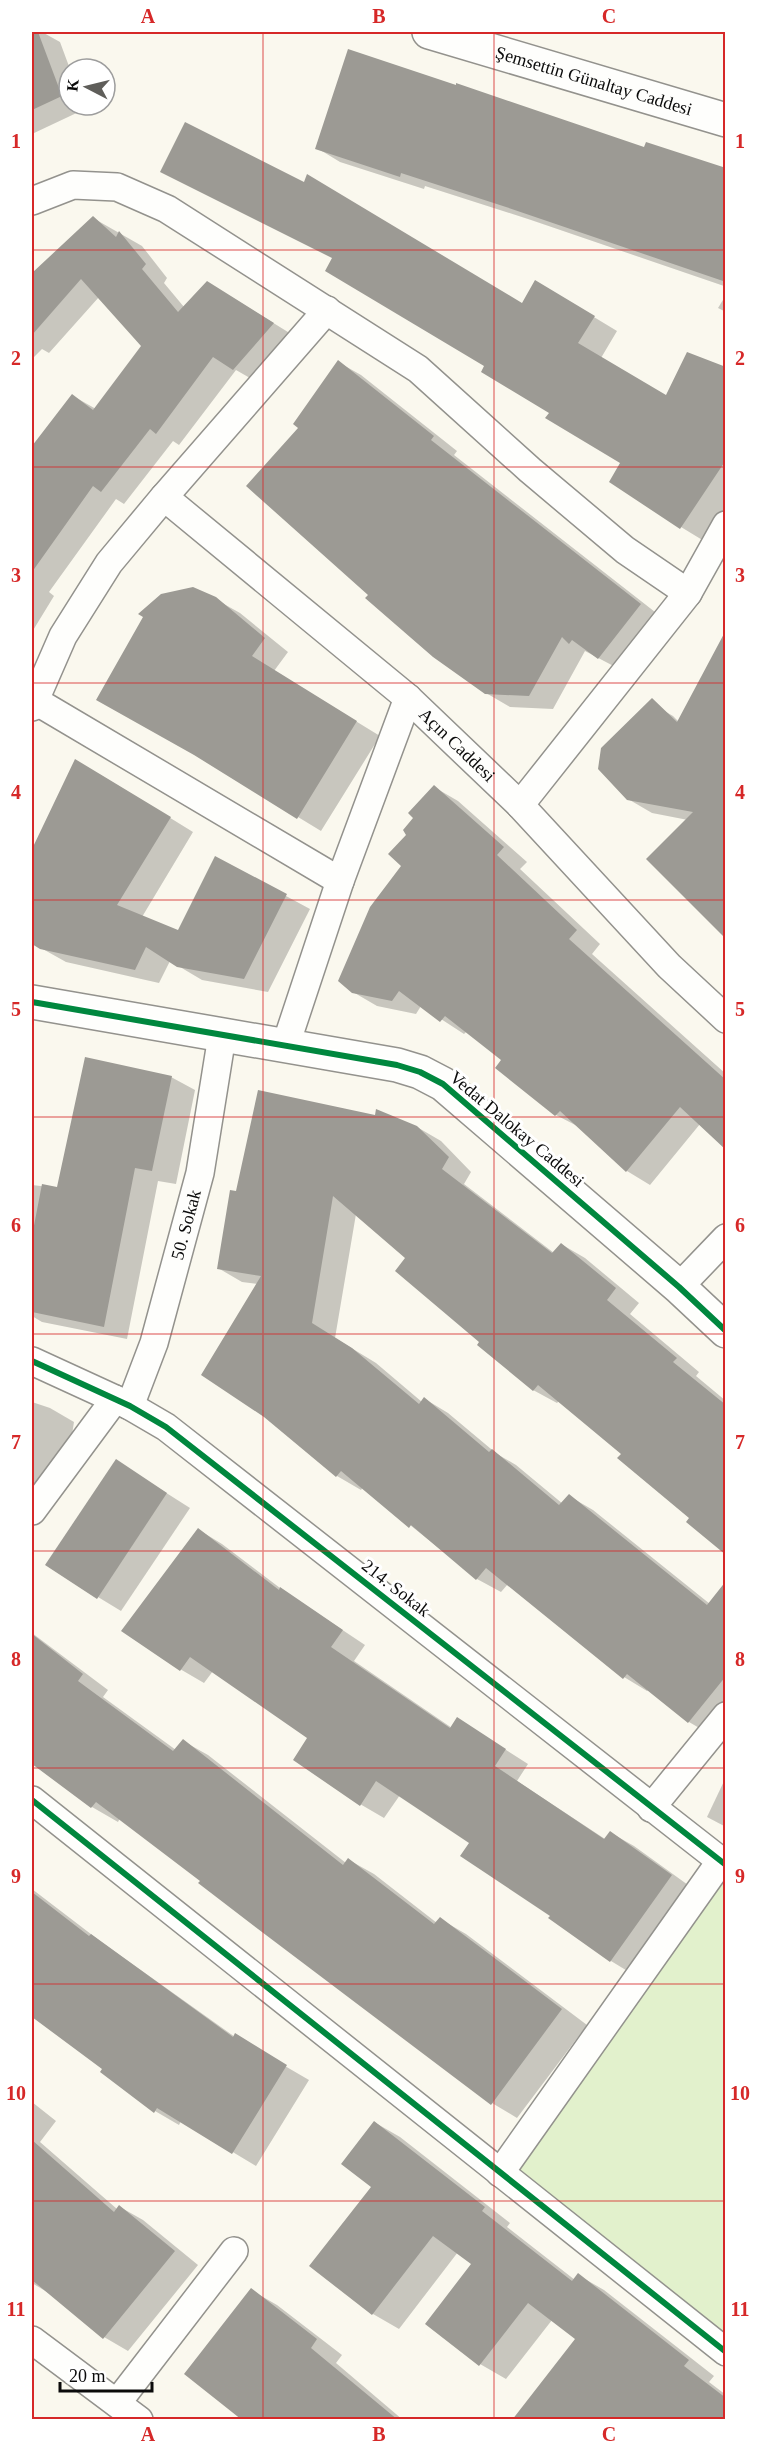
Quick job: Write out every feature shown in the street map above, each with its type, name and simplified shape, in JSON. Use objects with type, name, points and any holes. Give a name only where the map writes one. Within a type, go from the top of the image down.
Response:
[{"type":"street","name":"Şemsettin Günaltay Caddesi","points":[[429,32],[726,120]]},
{"type":"street","points":[[32,201],[73,185],[117,187],[167,209],[418,369],[530,470],[617,543],[688,593]]},
{"type":"street","points":[[327,310],[164,497],[104,572],[63,636],[33,704],[340,880]]},
{"type":"street","name":"Açın Caddesi","points":[[164,497],[408,698],[520,805],[669,966],[726,1019]]},
{"type":"street","points":[[520,805],[688,593],[726,525]]},
{"type":"street","points":[[285,1047],[340,880],[408,698]]},
{"type":"street","name":"Vedat Dalokay Caddesi","points":[[32,1002],[396,1065],[420,1072],[443,1084],[679,1287],[726,1332]]},
{"type":"street","name":"50. Sokak","points":[[32,1511],[123,1402],[154,1343],[200,1173],[222,1036]]},
{"type":"street","points":[[679,1287],[726,1238]]},
{"type":"street","name":"214. Sokak","points":[[32,1361],[123,1402],[166,1427],[723,1864]]},
{"type":"street","points":[[651,1808],[726,1716]]},
{"type":"street","points":[[32,1800],[726,2352]]},
{"type":"street","points":[[500,2173],[723,1864]]},
{"type":"street","points":[[117,2403],[234,2251]]},
{"type":"street","points":[[32,2340],[139,2420]]},
{"type":"green space","points":[[725,1865],[725,2352],[500,2173]]},
{"type":"building","points":[[32,32],[38,32],[57,83],[57,98],[32,110]]},
{"type":"building","points":[[348,49],[644,147],[646,142],[726,168],[726,282],[401,173],[400,177],[315,149]]},
{"type":"building","points":[[185,122],[304,182],[307,174],[522,303],[535,280],[595,316],[578,343],[666,395],[687,352],[726,367],[726,460],[680,529],[609,482],[620,463],[545,418],[549,413],[481,372],[484,366],[325,271],[332,258],[160,172]]},
{"type":"building","points":[[93,216],[116,237],[119,231],[146,264],[142,269],[178,312],[207,281],[274,323],[233,370],[213,357],[156,434],[150,429],[101,492],[93,486],[32,572],[32,446],[72,394],[93,410],[141,346],[81,279],[32,335],[32,273]]},
{"type":"building","points":[[338,360],[434,436],[431,440],[641,604],[598,659],[572,640],[569,644],[562,637],[529,696],[485,694],[433,657],[365,598],[368,595],[246,486],[298,428],[293,424]]},
{"type":"building","points":[[193,587],[216,597],[265,638],[252,656],[357,721],[297,819],[194,755],[96,700],[143,617],[138,614],[161,594]]},
{"type":"building","points":[[726,630],[726,939],[646,859],[693,812],[627,800],[598,769],[601,748],[652,698],[677,722]]},
{"type":"building","points":[[75,759],[171,817],[117,905],[178,930],[215,856],[287,894],[244,979],[177,967],[146,947],[135,970],[40,949],[32,944],[32,849]]},
{"type":"building","points":[[434,785],[504,847],[497,855],[577,930],[569,939],[726,1080],[726,1150],[680,1107],[626,1172],[560,1111],[555,1116],[495,1068],[501,1060],[445,1016],[440,1022],[399,991],[392,1001],[352,993],[338,981],[370,907],[401,866],[388,854],[406,835],[403,830],[413,818],[408,813]]},
{"type":"building","points":[[85,1057],[172,1076],[152,1171],[135,1168],[104,1327],[32,1312],[32,1236],[42,1184],[57,1187]]},
{"type":"building","points":[[258,1090],[375,1115],[376,1109],[417,1126],[449,1157],[442,1169],[552,1253],[561,1243],[616,1288],[607,1300],[677,1358],[673,1362],[726,1405],[726,1555],[686,1522],[689,1518],[617,1458],[621,1454],[538,1385],[533,1391],[477,1345],[479,1342],[395,1271],[405,1258],[333,1196],[312,1323],[352,1348],[419,1404],[424,1397],[489,1452],[492,1449],[559,1505],[569,1494],[707,1605],[726,1581],[726,1676],[688,1723],[627,1674],[623,1679],[486,1568],[476,1580],[411,1525],[409,1528],[341,1471],[336,1477],[264,1417],[201,1375],[261,1276],[217,1269],[230,1190],[236,1191]]},
{"type":"building","points":[[116,1459],[167,1493],[97,1599],[45,1565]]},
{"type":"building","points":[[198,1528],[279,1590],[280,1587],[343,1630],[331,1647],[450,1728],[457,1717],[506,1749],[495,1766],[604,1839],[610,1831],[672,1875],[610,1962],[548,1918],[550,1916],[460,1856],[469,1843],[376,1781],[360,1806],[293,1760],[307,1738],[190,1657],[180,1671],[121,1631]]},
{"type":"building","points":[[32,1634],[83,1674],[78,1681],[173,1751],[183,1739],[343,1865],[348,1858],[434,1924],[440,1917],[562,2009],[491,2105],[198,1883],[200,1881],[96,1802],[91,1808],[32,1764]]},
{"type":"building","points":[[32,1892],[89,1936],[91,1934],[233,2037],[235,2033],[287,2065],[232,2154],[157,2108],[154,2113],[100,2072],[102,2069],[32,2017]]},
{"type":"building","points":[[374,2121],[485,2207],[482,2211],[572,2281],[578,2273],[689,2360],[684,2366],[726,2398],[726,2420],[512,2420],[575,2339],[528,2303],[479,2366],[425,2324],[471,2264],[433,2236],[372,2315],[309,2266],[371,2187],[341,2164]]},
{"type":"building","points":[[32,2140],[114,2212],[119,2205],[175,2251],[103,2339],[32,2280]]},
{"type":"building","points":[[251,2288],[317,2339],[311,2348],[398,2420],[242,2420],[184,2374]]},
{"type":"cycle path","points":[[32,1002],[397,1065],[420,1072],[443,1084],[679,1287],[726,1331]]},
{"type":"cycle path","points":[[32,1361],[130,1406],[166,1427],[726,1865]]},
{"type":"cycle path","points":[[32,1800],[726,2352]]}]
